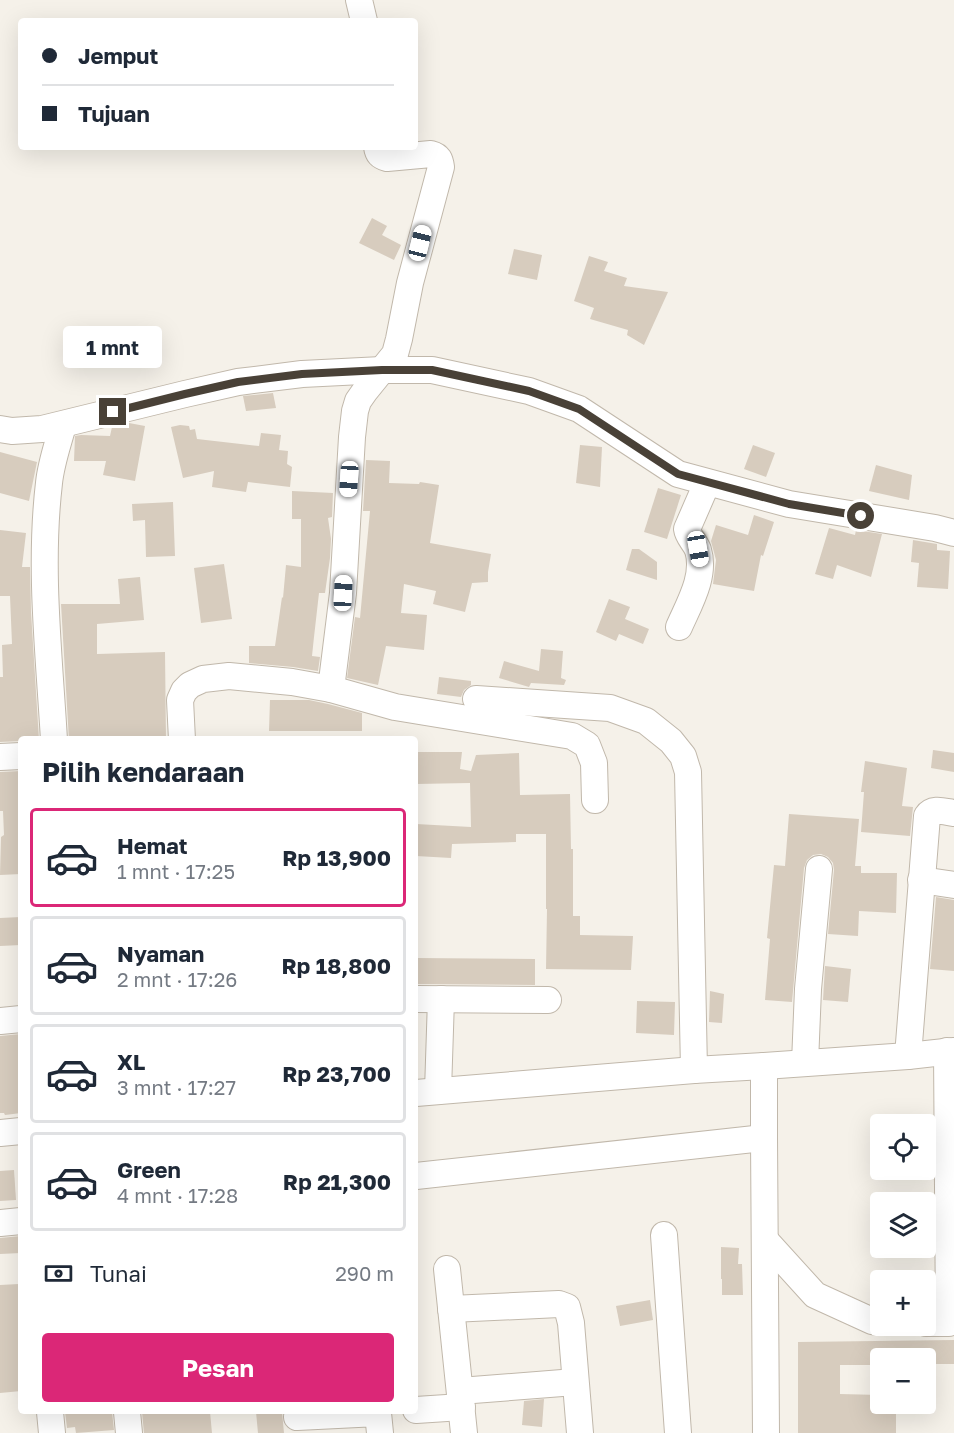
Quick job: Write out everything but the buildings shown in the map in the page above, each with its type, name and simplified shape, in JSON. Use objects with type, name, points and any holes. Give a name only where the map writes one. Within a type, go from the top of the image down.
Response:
[{"type":"street","points":[[359,0],[363,18]]},
{"type":"street","points":[[332,689],[343,593],[355,411],[358,401],[395,354],[410,283],[441,167],[436,155],[387,158],[380,155],[378,150]]},
{"type":"street","points":[[0,429],[28,431],[238,382],[302,374],[432,370],[529,391],[579,409],[678,474],[789,504],[954,533]]},
{"type":"street","points":[[54,736],[45,586],[46,515],[49,480],[63,424]]},
{"type":"street","points":[[679,627],[697,583],[700,561],[698,549],[687,530],[707,483]]},
{"type":"street","points":[[182,736],[180,700],[190,685],[203,679],[229,676],[292,682],[332,689],[395,707],[572,736],[587,745],[594,763],[594,800]]},
{"type":"street","points":[[476,699],[610,708],[646,722],[671,741],[683,756],[688,772],[694,1070]]},
{"type":"street","points":[[0,757],[18,756]]},
{"type":"street","points":[[908,1056],[927,816],[933,811],[954,813]]},
{"type":"street","points":[[805,1063],[808,989],[819,869]]},
{"type":"street","points":[[921,880],[954,885]]},
{"type":"street","points":[[548,1000],[428,999],[427,1092],[951,1051],[949,1323],[936,1323]]},
{"type":"street","points":[[0,1021],[18,1019]]},
{"type":"street","points":[[764,1066],[766,1433]]},
{"type":"street","points":[[0,1133],[18,1131]]},
{"type":"street","points":[[418,1176],[764,1138]]},
{"type":"street","points":[[0,1223],[18,1221]]},
{"type":"street","points":[[664,1235],[678,1433]]},
{"type":"street","points":[[765,1240],[815,1295],[870,1321]]},
{"type":"street","points":[[447,1269],[464,1433]]},
{"type":"street","points":[[451,1309],[559,1304],[567,1307],[572,1323],[580,1433]]},
{"type":"street","points":[[418,1410],[461,1399],[575,1382]]},
{"type":"street","points":[[50,1414],[52,1433]]},
{"type":"street","points":[[127,1414],[129,1433]]},
{"type":"street","points":[[297,1417],[383,1417]]},
{"type":"route","points":[[113,412],[238,382],[302,374],[432,370],[529,391],[579,409],[678,474],[789,504],[861,516]]}]
